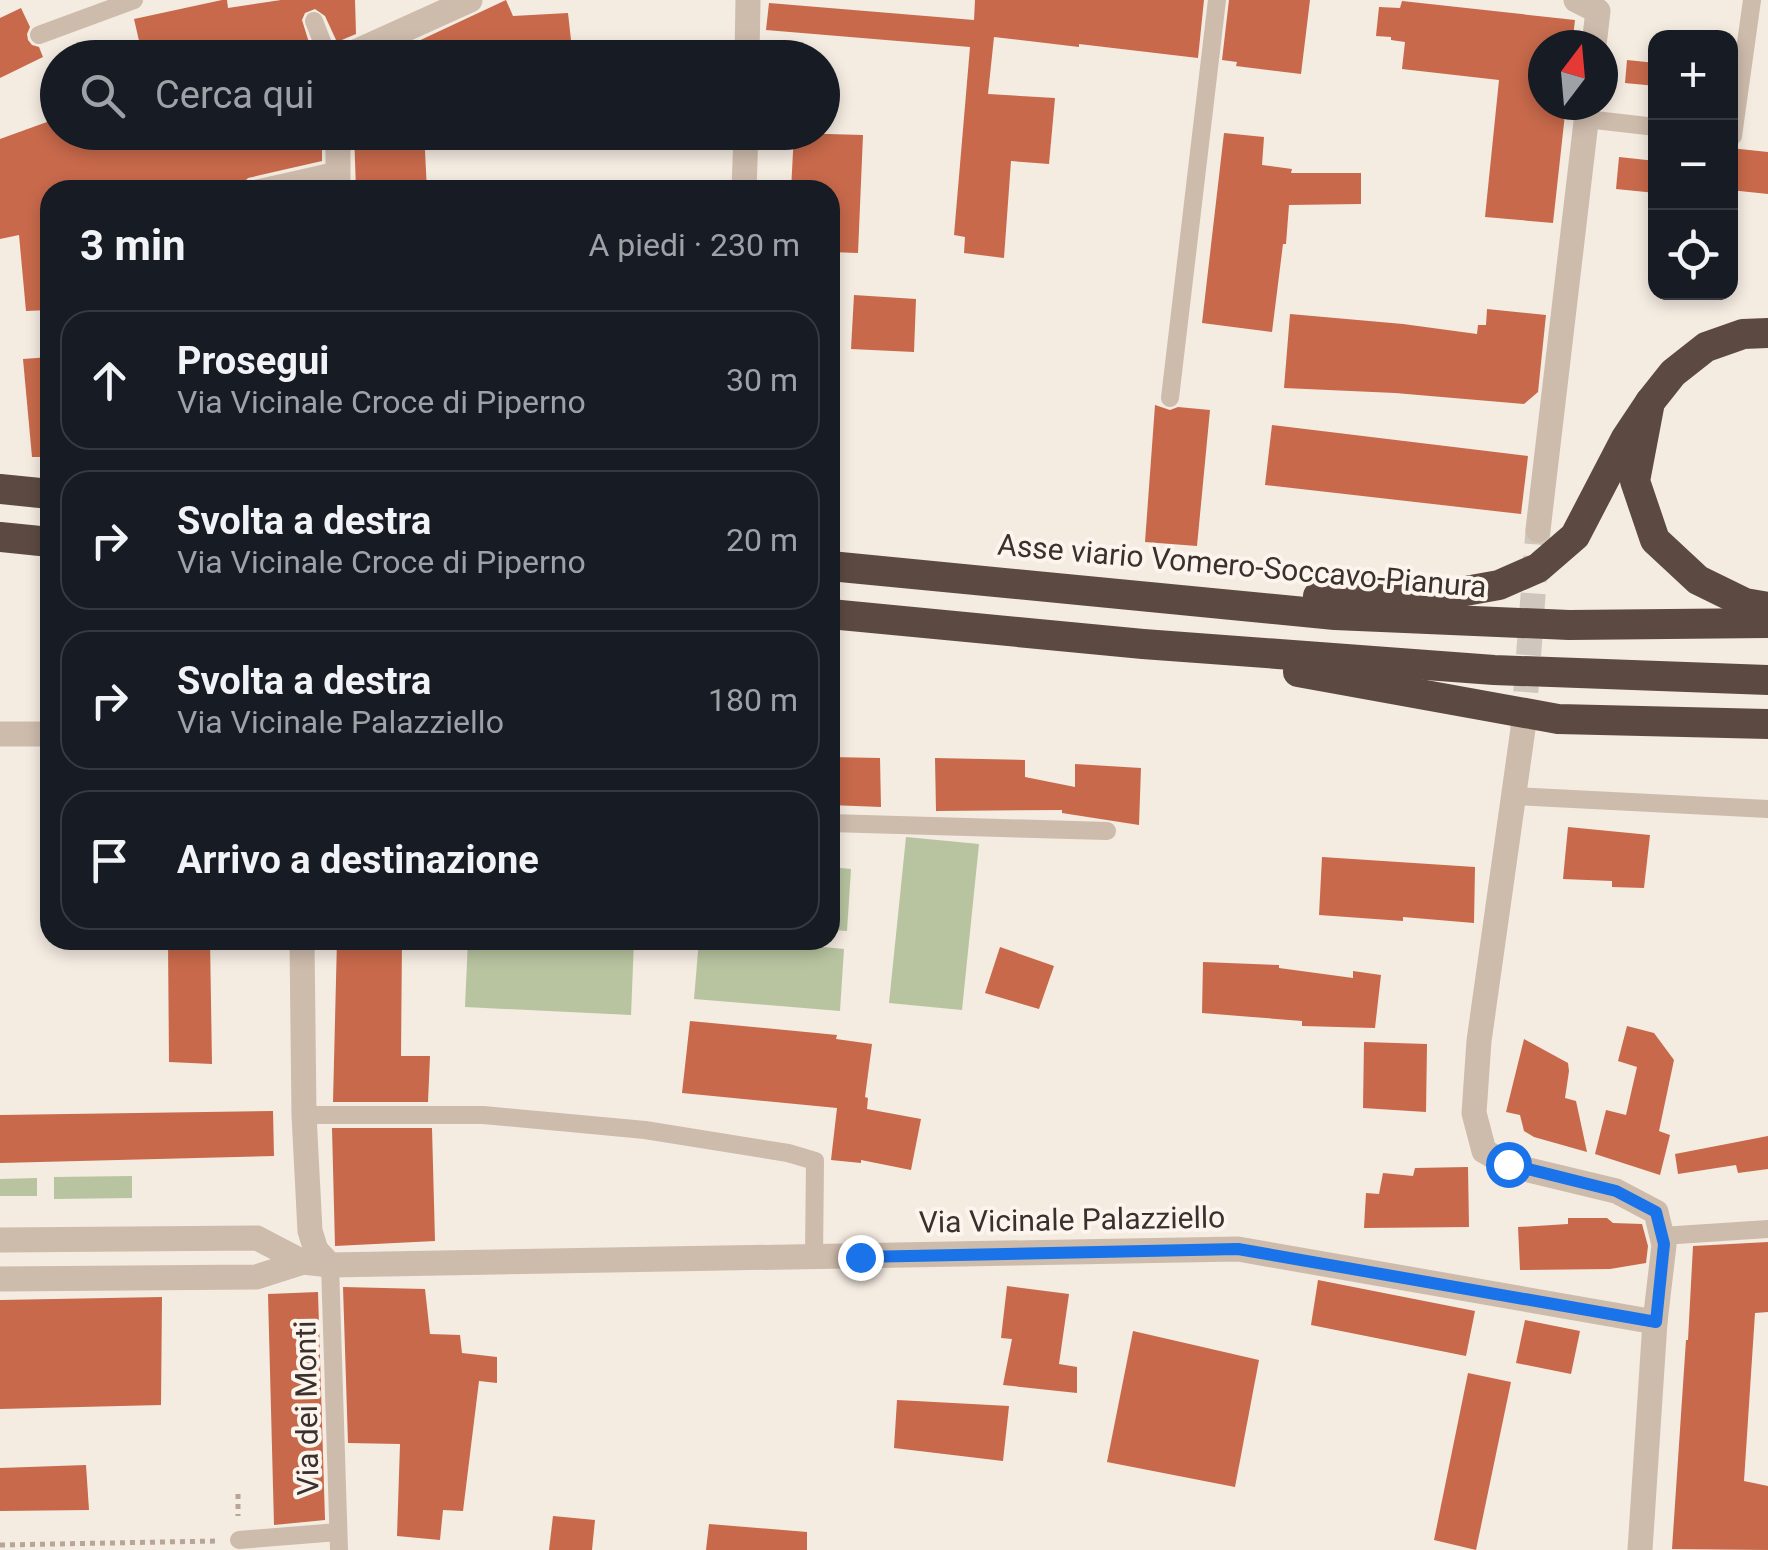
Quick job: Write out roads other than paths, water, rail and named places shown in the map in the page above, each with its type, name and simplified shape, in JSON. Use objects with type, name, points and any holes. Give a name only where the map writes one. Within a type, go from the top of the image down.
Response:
[{"type":"highway","points":[[1187,600],[1460,592],[1500,584],[1538,568],[1575,536],[1626,438],[1673,373],[1706,347],[1743,334],[1768,333]]},
{"type":"highway","points":[[1650,402],[1635,481],[1655,540],[1698,580],[1745,603],[1768,606]]},
{"type":"highway","points":[[0,489],[40,493]]},
{"type":"highway","points":[[0,537],[40,541]]},
{"type":"highway","name":"Asse viario Vomero-Soccavo-Pianura","points":[[840,567],[1336,616],[1570,625],[1768,623]]},
{"type":"highway","points":[[840,615],[1142,644],[1494,670],[1768,680]]},
{"type":"highway","points":[[1142,644],[1558,719],[1768,724]]},
{"type":"street","points":[[382,40],[470,0]]},
{"type":"street","points":[[747,40],[748,0]]},
{"type":"street","points":[[1538,530],[1586,120]]},
{"type":"street","points":[[338,150],[339,180]]},
{"type":"street","points":[[744,180],[745,150]]},
{"type":"street","points":[[1523,729],[1479,1041],[1474,1113],[1484,1152],[1508,1164],[1616,1191],[1656,1212],[1664,1244],[1640,1550]]},
{"type":"street","points":[[0,734],[40,734]]},
{"type":"street","points":[[302,950],[310,1231],[316,1250],[330,1264]]},
{"type":"street","name":"Via Vicinale Palazziello","points":[[0,1240],[256,1238],[303,1262]]},
{"type":"street","name":"Via Vicinale Palazziello","points":[[0,1279],[256,1277],[303,1262],[1238,1249],[1656,1322]]},
{"type":"lane","points":[[39,35],[134,0]]},
{"type":"lane","points":[[1170,398],[1217,0]]},
{"type":"lane","points":[[1735,120],[1752,0]]},
{"type":"lane","points":[[314,22],[321,40]]},
{"type":"lane","points":[[1618,119],[1648,125]]},
{"type":"lane","points":[[1514,796],[1768,809]]},
{"type":"lane","points":[[840,823],[1107,831]]},
{"type":"lane","points":[[304,1115],[483,1114],[644,1130],[788,1153],[815,1161],[814,1257]]},
{"type":"lane","points":[[1662,1236],[1768,1229]]},
{"type":"lane","name":"Via dei Monti","points":[[330,1264],[338,1541]]},
{"type":"lane","points":[[239,1540],[338,1541]]},
{"type":"tunnel","points":[[1523,729],[1538,530]]}]
